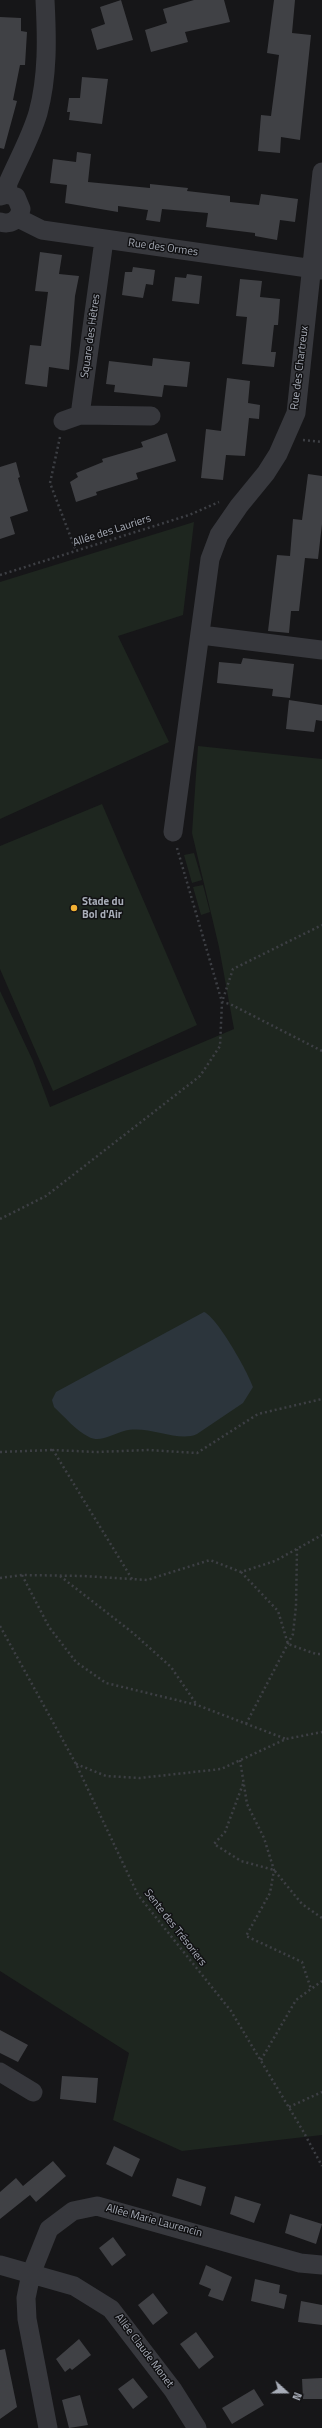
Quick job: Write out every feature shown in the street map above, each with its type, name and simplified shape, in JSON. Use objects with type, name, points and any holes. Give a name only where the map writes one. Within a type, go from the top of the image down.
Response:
[{"type":"street","points":[[0,222],[10,223],[18,218],[21,209],[19,200],[4,195],[38,113],[44,82],[47,52],[45,0]]},
{"type":"street","name":"Rue des Chartreux","points":[[173,832],[201,636],[210,559],[219,535],[239,506],[266,473],[287,436],[296,413],[317,269],[322,172]]},
{"type":"street","name":"Rue des Ormes","points":[[18,218],[42,230],[317,269]]},
{"type":"street","name":"Square des Hêtres","points":[[71,418],[104,240]]},
{"type":"street","points":[[71,418],[151,416]]},
{"type":"street","points":[[201,636],[322,650]]},
{"type":"street","points":[[0,2072],[33,2092]]},
{"type":"street","name":"Allée Marie Laurencin","points":[[48,2428],[27,2319],[26,2298],[32,2274],[49,2229],[73,2211],[97,2206],[300,2262],[322,2265]]},
{"type":"street","name":"Allée Claude Monet","points":[[0,2265],[74,2286],[111,2309],[173,2390],[197,2428]]},
{"type":"path","points":[[71,418],[50,483],[76,551]]},
{"type":"path","points":[[296,439],[322,442]]},
{"type":"path","name":"Allée des Lauriers","points":[[0,575],[189,515],[221,501]]},
{"type":"path","points":[[173,832],[222,1002]]},
{"type":"path","points":[[0,1219],[46,1196],[200,1076],[220,1046],[222,1002],[233,969],[322,925]]},
{"type":"path","points":[[222,1002],[230,1004],[322,1051]]},
{"type":"path","points":[[0,1452],[53,1450],[96,1452],[148,1450],[197,1453],[258,1414],[322,1399]]},
{"type":"path","points":[[53,1450],[132,1579]]},
{"type":"path","points":[[241,1572],[275,1561],[322,1535]]},
{"type":"path","points":[[246,1724],[293,1634],[296,1606],[297,1549]]},
{"type":"path","points":[[0,1578],[22,1575],[147,1580],[210,1560],[241,1572],[278,1611],[288,1644]]},
{"type":"path","points":[[22,1575],[49,1628],[76,1662],[106,1682],[197,1705],[286,1739]]},
{"type":"path","points":[[59,1576],[133,1633],[171,1668],[197,1705]]},
{"type":"path","name":"Sente des Trésoriers","points":[[0,1626],[76,1764],[138,1895],[231,2011],[289,2107],[322,2166]]},
{"type":"path","points":[[288,1644],[316,1654],[322,1654]]},
{"type":"path","points":[[76,1764],[106,1776],[140,1778],[221,1769],[286,1739],[322,1732]]},
{"type":"path","points":[[240,1760],[247,1804],[264,1838],[274,1870],[302,1904],[322,1918]]},
{"type":"path","points":[[244,1784],[225,1832],[214,1844],[241,1861],[274,1870]]},
{"type":"path","points":[[274,1870],[270,1893],[246,1936],[302,1962],[311,1989]]},
{"type":"path","points":[[261,2060],[296,2000],[322,1981]]},
{"type":"path","points":[[289,2107],[322,2092]]},
{"type":"shaded area","points":[[194,522],[183,615],[118,636],[169,742],[0,819],[0,582]]},
{"type":"shaded area","points":[[198,746],[322,759],[322,2135],[182,2151],[113,2120],[129,2053],[0,1971],[0,991],[33,1061],[50,1107],[234,1029],[219,947],[192,833]]},
{"type":"shaded area","name":"Stade du Bol d'Air","points":[[102,804],[197,1025],[53,1091],[0,969],[0,846]]},
{"type":"shaded area","points":[[194,853],[202,880],[192,883],[184,855]]},
{"type":"shaded area","points":[[203,885],[210,912],[201,915],[193,887]]},
{"type":"shaded area","points":[[204,1312],[210,1316],[224,1334],[239,1358],[253,1387],[243,1403],[197,1434],[181,1436],[133,1429],[102,1439],[93,1439],[79,1431],[54,1407],[52,1400],[56,1392]]},
{"type":"building","points":[[121,0],[133,40],[97,50],[91,29],[105,24],[100,7]]},
{"type":"building","points":[[194,0],[224,0],[230,22],[185,32],[188,42],[151,52],[145,30],[167,23],[163,9]]},
{"type":"building","points":[[274,0],[295,0],[292,33],[311,35],[300,140],[281,137],[280,153],[258,151],[261,115],[271,116],[279,55],[267,53]]},
{"type":"building","points":[[0,17],[21,18],[21,31],[27,32],[25,65],[20,65],[13,100],[17,101],[4,149],[0,148]]},
{"type":"building","points":[[82,77],[108,79],[102,124],[69,120],[70,112],[67,112],[69,98],[80,98]]},
{"type":"building","points":[[77,152],[91,154],[88,182],[150,188],[150,184],[188,188],[187,191],[230,196],[230,202],[259,205],[261,194],[298,199],[295,222],[280,220],[277,240],[255,236],[255,233],[206,227],[208,213],[162,209],[160,222],[146,220],[148,210],[118,206],[118,212],[65,203],[67,185],[50,183],[53,159],[76,162]]},
{"type":"building","points":[[40,252],[62,255],[59,274],[79,276],[75,296],[69,370],[49,367],[47,387],[25,384],[30,345],[41,346],[48,292],[35,291]]},
{"type":"building","points":[[133,267],[155,270],[153,285],[146,284],[143,298],[122,295],[125,272],[132,272]]},
{"type":"building","points":[[187,274],[202,276],[199,304],[172,301],[175,277],[186,278]]},
{"type":"building","points":[[240,279],[262,281],[260,297],[280,299],[278,325],[274,325],[271,352],[276,352],[274,367],[242,364],[247,317],[236,316]]},
{"type":"building","points":[[153,358],[190,362],[187,387],[164,385],[162,397],[114,392],[115,385],[106,384],[109,361],[152,366]]},
{"type":"building","points":[[227,378],[250,381],[248,403],[260,405],[259,419],[249,418],[245,456],[226,455],[223,480],[201,478],[206,429],[221,431]]},
{"type":"building","points":[[167,433],[176,461],[136,473],[138,479],[96,492],[97,495],[76,502],[70,482],[78,477],[76,473],[103,462],[102,459],[143,447],[141,442]]},
{"type":"building","points":[[16,462],[20,477],[18,478],[28,511],[10,517],[15,534],[0,539],[0,467]]},
{"type":"building","points":[[308,474],[322,476],[322,524],[318,559],[305,558],[299,611],[291,611],[289,633],[268,631],[277,555],[290,556],[293,519],[302,520]]},
{"type":"building","points":[[243,658],[294,664],[290,698],[272,696],[273,689],[217,683],[219,662],[241,664]]},
{"type":"building","points":[[289,700],[322,705],[322,721],[316,720],[314,732],[286,729]]},
{"type":"building","points":[[0,2030],[28,2045],[18,2062],[0,2053]]},
{"type":"building","points":[[62,2076],[98,2078],[96,2103],[60,2099]]},
{"type":"building","points":[[114,2146],[140,2159],[132,2177],[106,2164]]},
{"type":"building","points":[[53,2161],[66,2176],[36,2202],[30,2195],[0,2219],[0,2192],[16,2178],[23,2186]]},
{"type":"building","points":[[177,2178],[206,2187],[201,2206],[172,2196]]},
{"type":"building","points":[[235,2196],[261,2204],[254,2223],[230,2214]]},
{"type":"building","points":[[290,2214],[322,2224],[316,2244],[285,2233]]},
{"type":"building","points":[[113,2237],[126,2255],[112,2266],[99,2248]]},
{"type":"building","points":[[206,2265],[232,2277],[223,2301],[208,2296],[211,2289],[199,2284]]},
{"type":"building","points":[[255,2279],[280,2285],[279,2293],[287,2295],[284,2309],[251,2301]]},
{"type":"building","points":[[153,2293],[168,2313],[153,2325],[138,2305]]},
{"type":"building","points":[[301,2301],[322,2305],[322,2325],[298,2322]]},
{"type":"building","points":[[196,2332],[214,2357],[199,2369],[180,2344]]},
{"type":"building","points":[[79,2339],[91,2355],[72,2370],[70,2368],[65,2372],[56,2359]]},
{"type":"building","points":[[5,2349],[17,2407],[0,2419],[0,2350]]},
{"type":"building","points":[[133,2378],[148,2397],[133,2409],[118,2389]]},
{"type":"building","points":[[322,2378],[322,2399],[303,2399],[302,2379]]},
{"type":"building","points":[[254,2389],[264,2405],[232,2424],[222,2408]]},
{"type":"building","points":[[80,2395],[88,2425],[69,2428],[62,2400]]},
{"type":"place","name":"Stade du Bol d'Air","points":[[74,908]]}]
